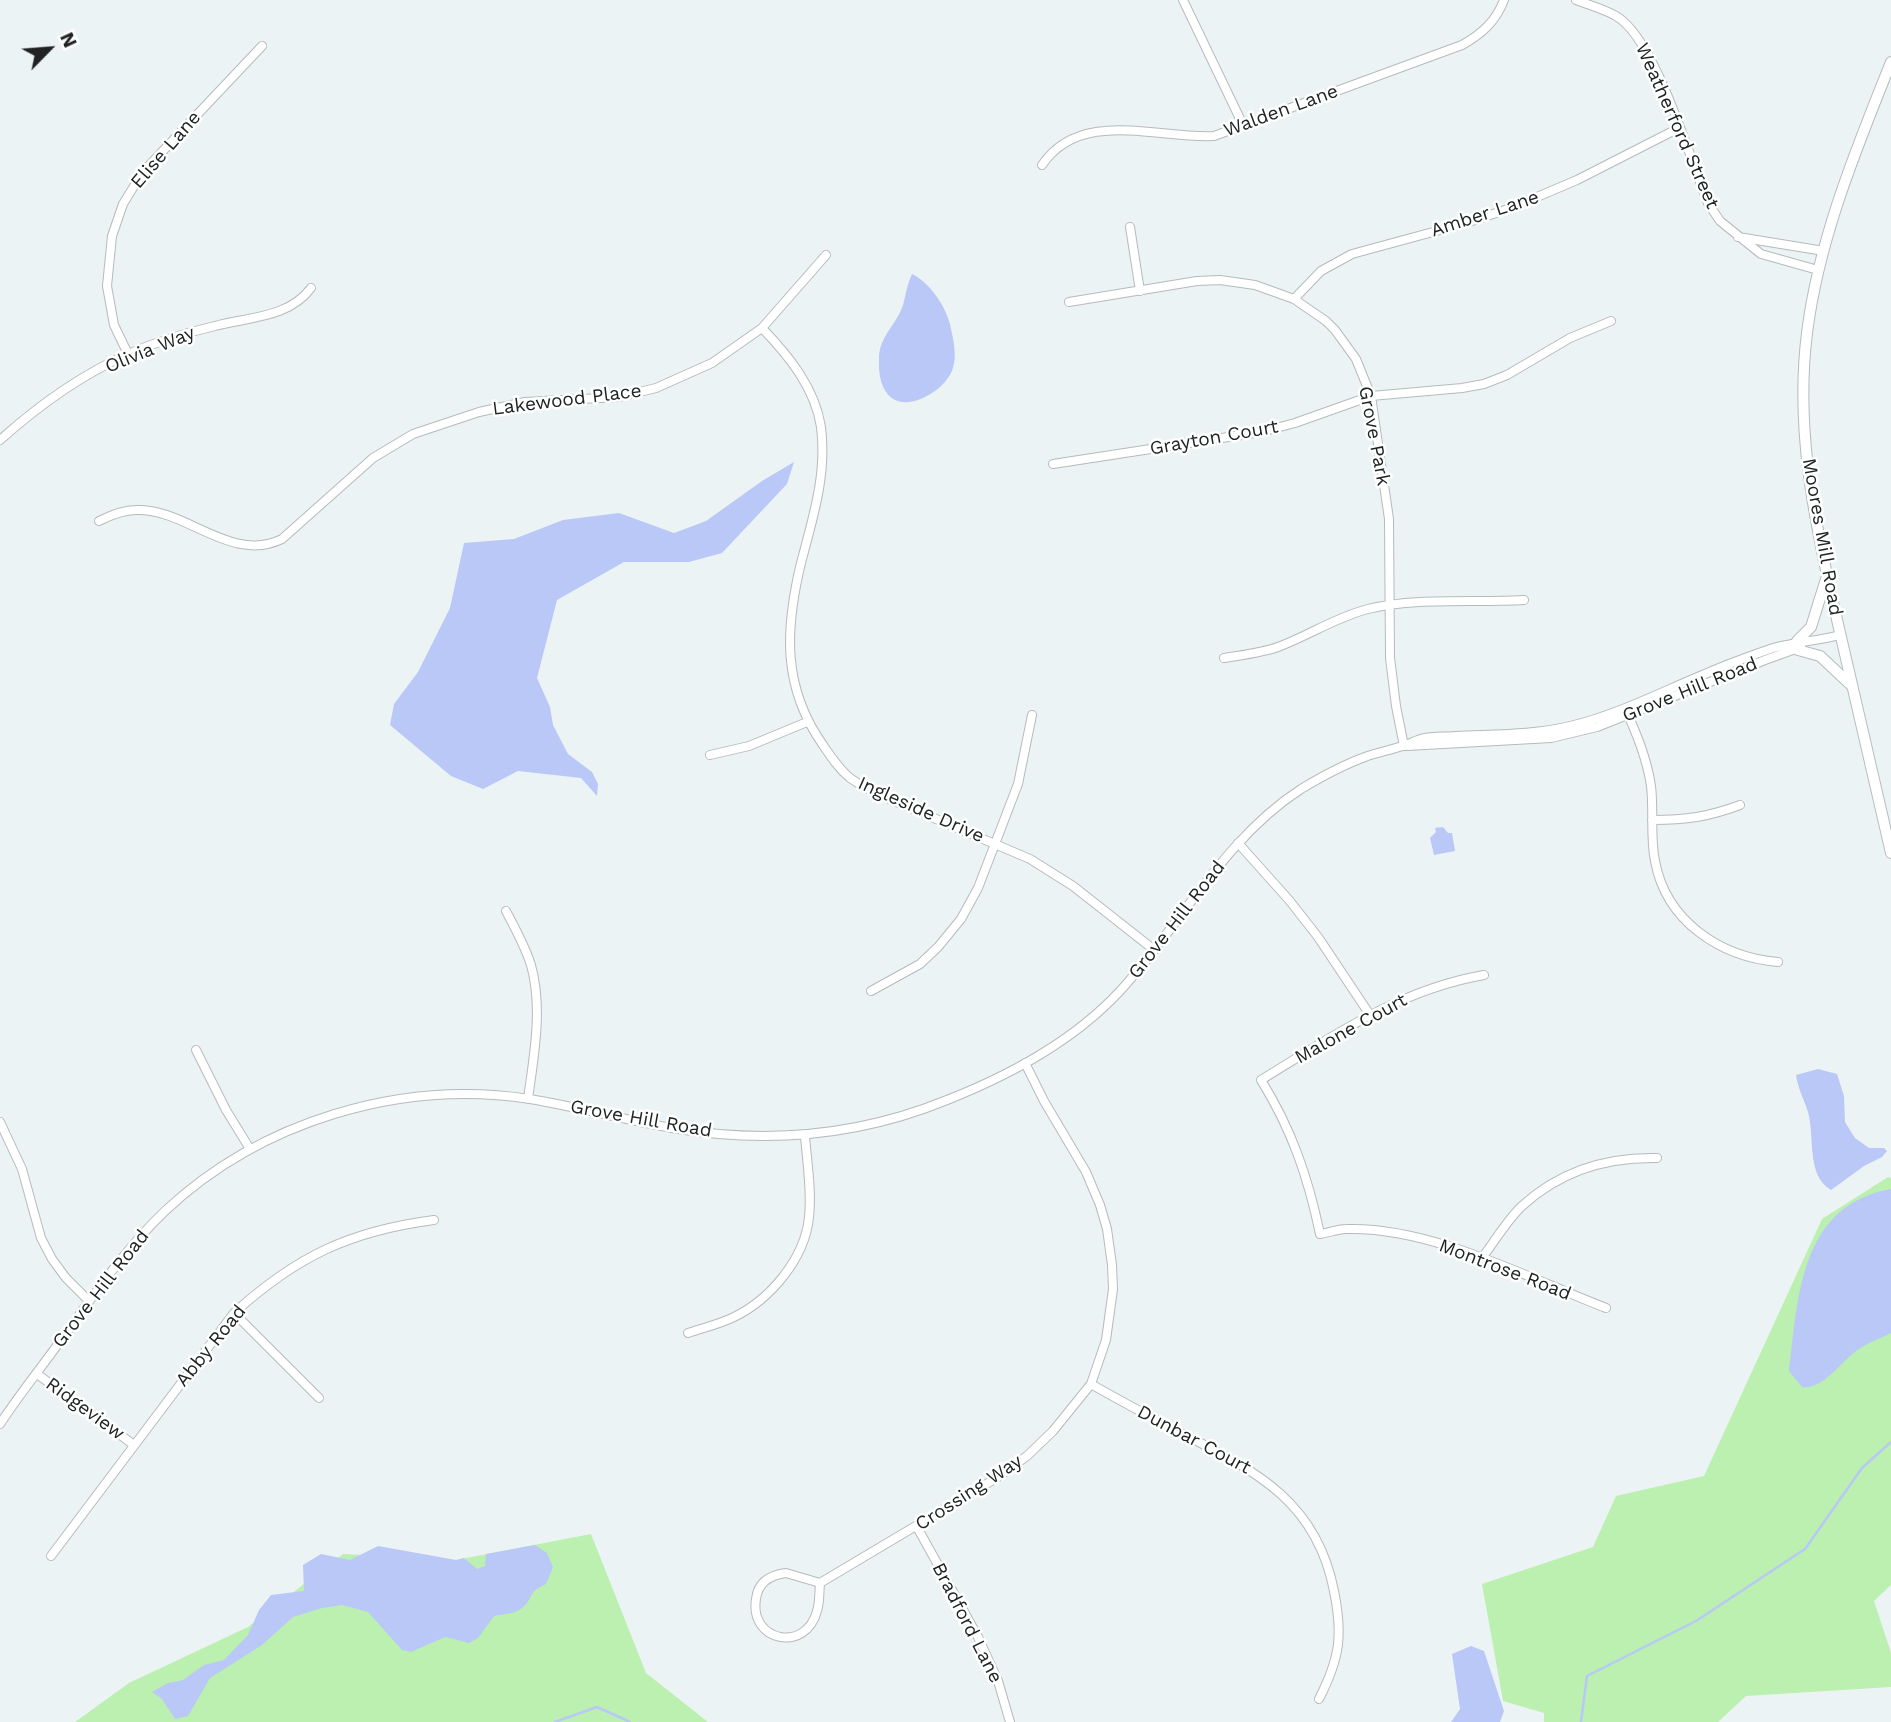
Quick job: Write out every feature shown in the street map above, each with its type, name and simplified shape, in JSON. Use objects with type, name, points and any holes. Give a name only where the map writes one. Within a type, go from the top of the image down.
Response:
[{"type":"street","points":[[1183,0],[1243,125]]},
{"type":"street","name":"Walden Lane","points":[[1042,165],[1061,144],[1082,134],[1102,130],[1195,136],[1214,135],[1243,125],[1462,45],[1488,26],[1498,15],[1504,0]]},
{"type":"street","name":"Weatherford Street","points":[[1576,0],[1617,16],[1641,39],[1657,72],[1708,203],[1720,221],[1761,254],[1818,270]]},
{"type":"street","name":"Elise Lane","points":[[128,354],[114,325],[107,286],[112,236],[123,204],[142,173],[262,46]]},
{"type":"street","name":"Moores Mill Road","points":[[1891,62],[1844,181],[1818,270],[1807,333],[1803,393],[1807,468],[1816,529],[1891,853]]},
{"type":"street","name":"Amber Lane","points":[[1294,299],[1321,271],[1352,254],[1511,208],[1577,180],[1679,128]]},
{"type":"street","points":[[1130,226],[1140,291]]},
{"type":"street","points":[[1738,237],[1824,251]]},
{"type":"street","name":"Lakewood Place","points":[[99,521],[125,511],[149,510],[226,540],[248,546],[271,544],[282,539],[373,458],[413,433],[479,412],[525,402],[619,397],[656,388],[712,363],[762,328],[826,255]]},
{"type":"street","name":"Grove Park","points":[[1069,302],[1197,281],[1220,280],[1255,285],[1294,299],[1335,330],[1356,359],[1371,396],[1389,519],[1390,659],[1404,746]]},
{"type":"street","name":"Olivia Way","points":[[0,440],[43,404],[128,354],[184,334],[281,311],[303,300],[312,288]]},
{"type":"street","name":"Grayton Court","points":[[1053,464],[1261,432],[1371,396],[1485,384],[1507,375],[1570,338],[1611,321]]},
{"type":"street","name":"Ingleside Drive","points":[[762,328],[783,350],[804,381],[821,426],[823,461],[820,485],[791,613],[789,648],[792,671],[807,722],[841,769],[859,784],[1030,859],[1073,886],[1153,949]]},
{"type":"street","points":[[1827,576],[1811,627],[1801,645],[1821,656],[1852,686]]},
{"type":"street","points":[[1224,658],[1279,646],[1346,616],[1390,605],[1524,600]]},
{"type":"street","name":"Grove Hill Road","points":[[0,1424],[89,1301],[141,1235],[166,1210],[192,1187],[250,1149],[308,1122],[390,1100],[448,1094],[528,1099],[677,1129],[724,1134],[805,1136],[863,1127],[911,1113],[966,1093],[1025,1063],[1063,1039],[1101,1008],[1127,984],[1238,843],[1269,813],[1300,790],[1367,756],[1423,738],[1559,729],[1627,711],[1801,645],[1840,635]]},
{"type":"street","points":[[1627,711],[1640,741],[1648,770],[1657,870],[1666,894],[1680,915],[1700,934],[1721,947],[1752,959],[1778,962]]},
{"type":"street","points":[[871,991],[910,971],[938,947],[961,919],[978,888],[1023,769],[1032,715]]},
{"type":"street","points":[[710,755],[749,746],[807,722]]},
{"type":"street","points":[[1652,820],[1686,820],[1714,815],[1740,805]]},
{"type":"street","points":[[1238,843],[1318,936],[1370,1015]]},
{"type":"street","points":[[506,911],[531,964],[535,987],[537,1033],[528,1099]]},
{"type":"street","name":"Malone Court","points":[[1320,1234],[1311,1191],[1295,1143],[1261,1080],[1370,1015],[1410,996],[1458,979],[1484,975]]},
{"type":"street","points":[[196,1050],[226,1110],[250,1149]]},
{"type":"street","name":"Crossing Way","points":[[820,1583],[998,1477],[1053,1431],[1091,1384],[1106,1340],[1113,1289],[1107,1228],[1086,1172],[1025,1063]]},
{"type":"street","points":[[0,1122],[22,1169],[41,1238],[66,1278],[89,1301]]},
{"type":"street","points":[[688,1333],[734,1317],[765,1296],[789,1269],[800,1249],[810,1214],[805,1136]]},
{"type":"street","points":[[1482,1258],[1523,1205],[1562,1178],[1607,1160],[1657,1158]]},
{"type":"street","name":"Abby Road","points":[[51,1556],[234,1313],[272,1281],[322,1250],[391,1226],[434,1220]]},
{"type":"street","name":"Montrose Road","points":[[1320,1234],[1344,1229],[1414,1237],[1482,1258],[1606,1308]]},
{"type":"street","points":[[234,1313],[320,1398]]},
{"type":"street","name":"Ridgeview","points":[[37,1374],[134,1445]]},
{"type":"street","name":"Dunbar Court","points":[[1091,1384],[1241,1463],[1280,1492],[1303,1519],[1322,1550],[1331,1573],[1338,1611],[1337,1660],[1320,1699]]},
{"type":"street","name":"Bradford Lane","points":[[917,1527],[978,1637],[998,1681],[1010,1722]]},
{"type":"street","points":[[786,1573],[820,1583],[817,1611],[807,1631],[786,1638],[775,1636],[758,1622],[754,1612],[757,1589],[764,1581],[774,1575],[786,1573]]},
{"type":"green space","points":[[1888,1177],[1891,1178],[1891,1585],[1874,1601],[1891,1653],[1891,1687],[1746,1696],[1718,1722],[1544,1722],[1544,1713],[1503,1701],[1482,1584],[1593,1547],[1616,1496],[1704,1476],[1822,1219]]},
{"type":"green space","points":[[591,1534],[646,1673],[708,1722],[75,1722],[129,1683],[248,1627],[343,1554],[456,1560]]},
{"type":"water","points":[[912,274],[930,288],[944,309],[950,324],[955,359],[951,374],[937,389],[911,402],[901,402],[893,399],[882,384],[879,358],[885,337],[903,305]]},
{"type":"water","points":[[794,462],[787,484],[722,553],[689,562],[624,562],[557,600],[537,678],[550,707],[553,725],[568,754],[592,772],[598,784],[597,796],[581,778],[518,771],[483,789],[451,776],[390,725],[394,704],[418,672],[450,608],[464,543],[514,539],[563,520],[619,513],[674,533],[706,521]]},
{"type":"water","points":[[1443,827],[1448,833],[1452,833],[1455,851],[1434,855],[1430,838],[1436,832],[1435,828]]},
{"type":"water","points":[[1818,1069],[1837,1074],[1844,1096],[1845,1122],[1855,1138],[1869,1148],[1884,1148],[1887,1151],[1831,1190],[1823,1184],[1818,1175],[1808,1112],[1796,1075]]},
{"type":"water","points":[[1891,1189],[1891,1333],[1856,1351],[1824,1380],[1810,1387],[1802,1387],[1789,1371],[1801,1285],[1809,1258],[1821,1234],[1838,1214],[1861,1198]]},
{"type":"water","points":[[535,1545],[547,1553],[553,1567],[546,1584],[536,1590],[519,1610],[494,1616],[478,1638],[469,1643],[445,1637],[411,1652],[402,1650],[368,1612],[342,1605],[322,1608],[293,1617],[262,1645],[210,1678],[188,1716],[175,1719],[162,1699],[152,1692],[168,1683],[183,1680],[204,1665],[224,1660],[248,1635],[259,1610],[271,1595],[304,1591],[303,1565],[321,1554],[350,1560],[378,1546],[456,1560],[464,1558],[477,1569],[485,1566],[486,1554]]},
{"type":"water","points":[[1471,1646],[1484,1651],[1504,1711],[1500,1722],[1451,1722],[1460,1709],[1452,1654]]},
{"type":"waterway","points":[[1581,1722],[1587,1676],[1696,1621],[1805,1549],[1862,1468],[1891,1442]]},
{"type":"waterway","points":[[555,1722],[597,1707],[630,1722]]}]
